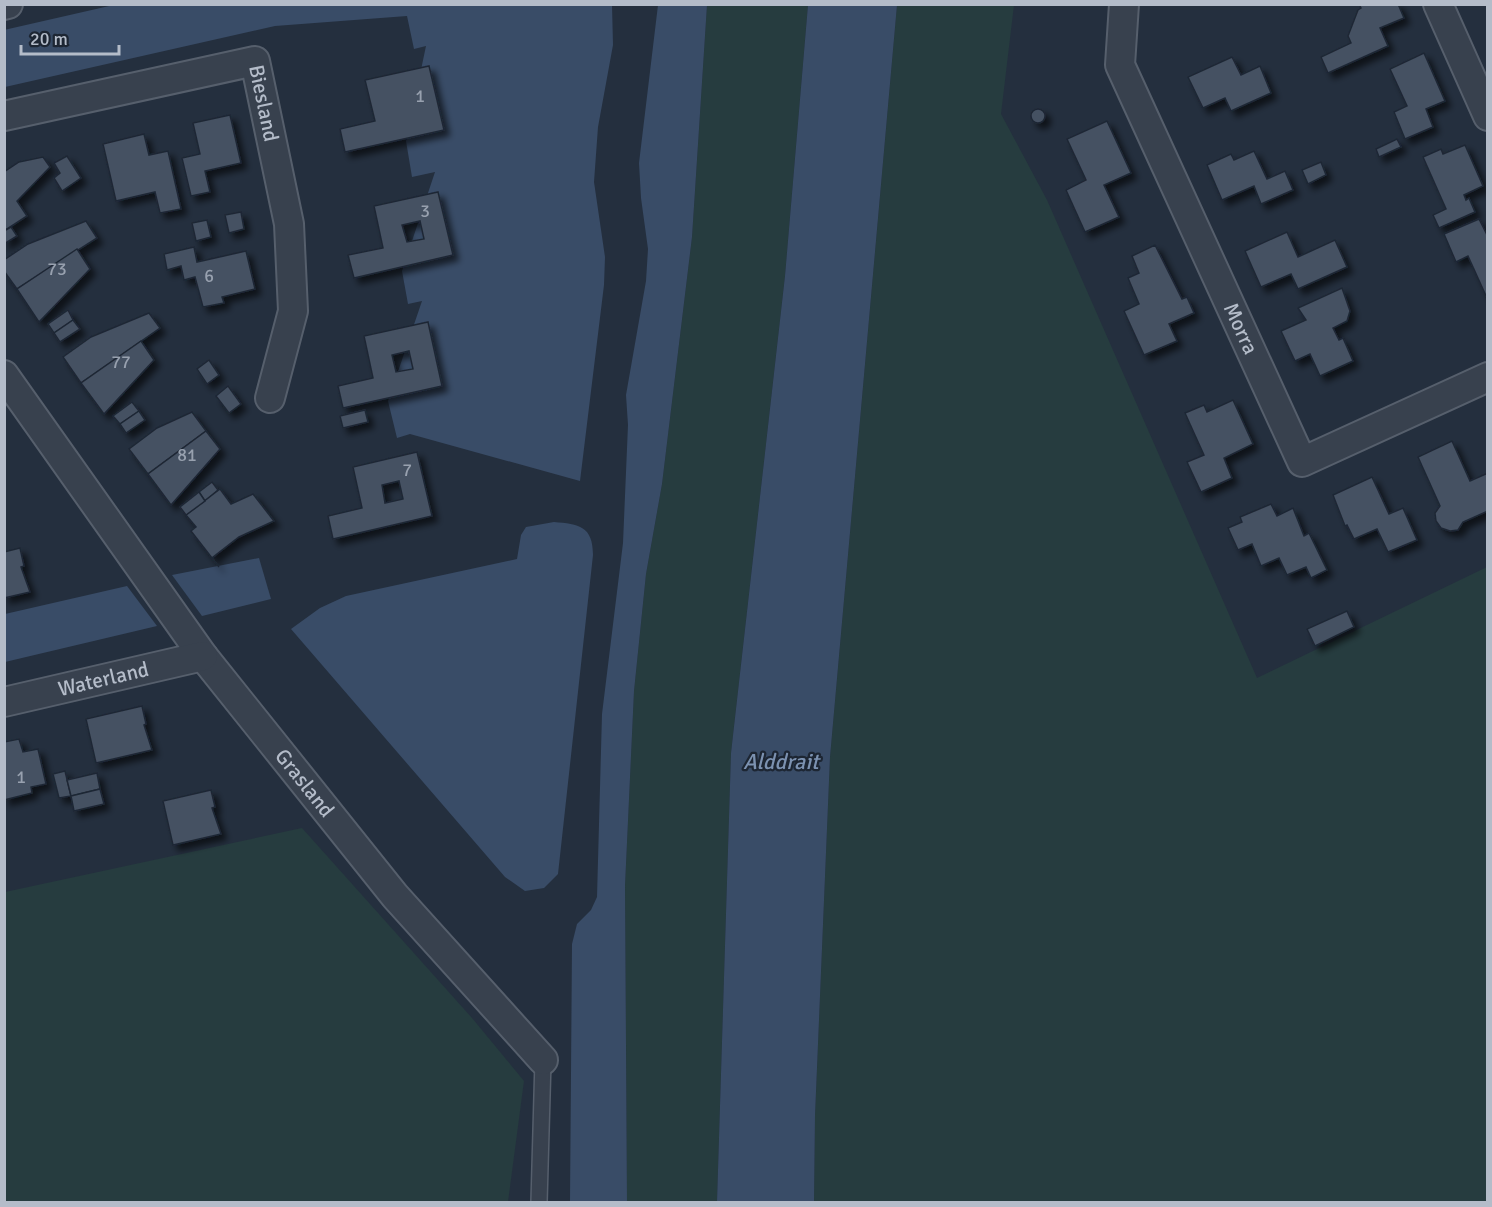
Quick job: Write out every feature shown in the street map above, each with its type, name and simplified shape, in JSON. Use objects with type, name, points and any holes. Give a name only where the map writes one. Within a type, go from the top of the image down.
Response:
[{"type":"street","name":"Morra","points":[[1124,4],[1120,65],[1302,462],[1488,377]]},
{"type":"street","points":[[1438,4],[1488,116]]},
{"type":"street","name":"Biesland","points":[[4,116],[255,61],[289,224],[292,311],[270,398]]},
{"type":"street","name":"Grasland","points":[[4,375],[199,651],[395,896],[543,1060]]},
{"type":"street","name":"Waterland","points":[[4,702],[199,651]]},
{"type":"lane","name":"Grasland","points":[[539,1203],[543,1060]]},
{"type":"green space","points":[[707,5],[808,5],[785,276],[731,753],[717,1202],[627,1202],[625,886],[634,691],[646,574],[662,484],[692,237]]},
{"type":"green space","points":[[897,5],[1014,5],[1001,114],[1047,200],[1257,678],[1487,567],[1487,1202],[814,1202],[815,1116],[830,757]]},
{"type":"green space","points":[[302,828],[472,1018],[524,1081],[508,1202],[5,1202],[5,892]]},
{"type":"water","points":[[118,4],[612,5],[613,45],[598,127],[594,182],[605,257],[604,285],[580,481],[410,434],[397,438],[388,401],[422,301],[408,304],[402,271],[435,172],[412,177],[406,141],[426,46],[414,49],[407,16],[275,26],[5,87],[4,30]]},
{"type":"water","points":[[658,5],[707,5],[692,237],[662,484],[646,574],[634,691],[625,886],[627,1202],[570,1202],[572,944],[577,924],[591,910],[597,897],[602,714],[623,543],[628,425],[626,395],[646,281],[648,249],[639,163]]},
{"type":"water","name":"Alddrait","points":[[808,5],[897,5],[830,757],[815,1116],[814,1202],[717,1202],[731,753],[785,276]]},
{"type":"water","points":[[554,522],[583,528],[590,538],[593,555],[558,874],[544,888],[525,891],[505,877],[291,629],[320,608],[346,596],[517,559],[521,535],[526,527]]},
{"type":"water","points":[[259,558],[271,599],[202,616],[172,575]]},
{"type":"water","points":[[127,586],[157,626],[5,662],[5,614]]},
{"type":"building","points":[[1359,4],[1398,4],[1404,18],[1380,28],[1388,46],[1328,73],[1321,57],[1351,43],[1348,36],[1358,10],[1361,8]]},
{"type":"building","points":[[1424,53],[1445,101],[1426,109],[1433,127],[1405,139],[1394,112],[1407,106],[1390,69]]},
{"type":"building","points":[[1232,57],[1241,75],[1260,66],[1271,93],[1231,111],[1225,98],[1203,108],[1188,77]]},
{"type":"building","points":[[429,66],[444,130],[345,152],[340,129],[375,121],[365,80]]},
{"type":"building","points":[[1035,109],[1041,109],[1045,116],[1041,123],[1035,123],[1031,119],[1031,113]]},
{"type":"building","points":[[230,115],[241,163],[205,171],[210,192],[191,196],[182,158],[200,154],[193,123]]},
{"type":"building","points":[[1107,121],[1131,173],[1104,185],[1119,217],[1085,232],[1066,190],[1086,180],[1067,139]]},
{"type":"building","points":[[144,134],[149,155],[168,151],[181,209],[160,213],[155,192],[116,201],[103,144]]},
{"type":"building","points":[[1397,139],[1401,147],[1379,157],[1376,149]]},
{"type":"building","points":[[1465,145],[1483,186],[1464,195],[1466,200],[1469,198],[1475,212],[1439,228],[1433,215],[1446,209],[1423,157],[1441,149],[1443,154]]},
{"type":"building","points":[[1254,151],[1267,179],[1285,171],[1293,190],[1261,204],[1254,186],[1222,200],[1207,165],[1231,154],[1234,160]]},
{"type":"building","points":[[67,156],[81,178],[62,191],[54,178],[60,173],[54,163]]},
{"type":"building","points":[[43,157],[50,167],[17,201],[27,216],[4,231],[4,172],[19,162]]},
{"type":"building","points":[[1321,162],[1326,175],[1308,184],[1302,170]]},
{"type":"building","points":[[438,192],[453,255],[354,278],[348,255],[383,248],[374,206]],"holes":[[[420,221],[424,239],[407,242],[402,225]]]},
{"type":"building","points":[[241,212],[244,229],[229,233],[225,215]]},
{"type":"building","points":[[1479,219],[1488,237],[1487,298],[1468,256],[1456,262],[1444,234]]},
{"type":"building","points":[[207,220],[211,237],[196,241],[192,223]]},
{"type":"building","points":[[86,221],[97,238],[17,289],[4,271],[4,260],[28,244]]},
{"type":"building","points":[[11,227],[17,236],[4,244],[4,231]]},
{"type":"building","points":[[1287,232],[1298,257],[1335,240],[1347,267],[1298,289],[1291,274],[1261,287],[1245,251]]},
{"type":"building","points":[[1155,245],[1182,299],[1187,297],[1194,313],[1169,324],[1177,341],[1144,355],[1124,311],[1139,304],[1128,278],[1139,273],[1132,256]]},
{"type":"building","points":[[194,247],[197,262],[246,251],[255,289],[222,297],[224,303],[203,307],[195,277],[184,280],[181,266],[167,270],[164,254]]},
{"type":"building","points":[[77,249],[90,269],[39,322],[17,289]]},
{"type":"building","points":[[1342,288],[1350,311],[1347,321],[1333,328],[1339,340],[1343,338],[1353,361],[1320,376],[1310,354],[1295,361],[1281,331],[1306,320],[1298,308]]},
{"type":"building","points":[[68,310],[73,320],[54,333],[48,324]]},
{"type":"building","points":[[149,313],[160,328],[81,383],[63,357],[91,337]]},
{"type":"building","points":[[73,320],[80,329],[60,342],[54,333]]},
{"type":"building","points":[[428,322],[442,386],[343,408],[338,386],[373,378],[364,336]],"holes":[[[409,351],[413,369],[396,372],[392,355]]]},
{"type":"building","points":[[141,341],[154,360],[104,414],[81,383]]},
{"type":"building","points":[[209,360],[219,375],[207,384],[197,369]]},
{"type":"building","points":[[228,386],[241,404],[229,413],[216,396]]},
{"type":"building","points":[[1233,400],[1253,444],[1224,458],[1232,478],[1201,492],[1187,462],[1204,455],[1185,413],[1204,405],[1207,412]]},
{"type":"building","points":[[132,402],[139,411],[120,424],[113,416]]},
{"type":"building","points":[[365,410],[368,422],[343,428],[340,416]]},
{"type":"building","points":[[139,411],[145,420],[126,433],[120,424]]},
{"type":"building","points":[[192,412],[206,431],[148,474],[129,449],[157,428]]},
{"type":"building","points":[[206,431],[220,449],[171,505],[148,474]]},
{"type":"building","points":[[1452,441],[1470,481],[1488,473],[1488,511],[1463,522],[1458,530],[1450,531],[1441,528],[1436,521],[1435,513],[1440,506],[1418,457]]},
{"type":"building","points":[[417,452],[432,516],[333,539],[328,516],[362,508],[353,467]],"holes":[[[399,481],[403,499],[385,503],[382,485]]]},
{"type":"building","points":[[1372,477],[1389,514],[1403,508],[1417,540],[1388,552],[1377,529],[1354,539],[1347,525],[1345,526],[1333,495]]},
{"type":"building","points":[[212,482],[218,490],[205,501],[199,492]]},
{"type":"building","points":[[220,489],[231,504],[253,494],[274,521],[239,537],[212,558],[191,531],[196,527],[186,515]]},
{"type":"building","points":[[199,492],[205,501],[186,515],[180,507]]},
{"type":"building","points":[[1271,504],[1277,516],[1293,508],[1304,536],[1309,533],[1327,570],[1311,578],[1306,567],[1287,575],[1279,558],[1261,566],[1252,544],[1238,550],[1228,528],[1242,522],[1240,517]]},
{"type":"building","points":[[20,548],[24,566],[21,567],[30,592],[4,598],[4,552]]},
{"type":"building","points":[[1347,611],[1354,627],[1315,646],[1307,629]]},
{"type":"building","points":[[142,706],[146,724],[144,725],[152,750],[96,763],[86,719]]},
{"type":"building","points":[[19,739],[23,752],[38,749],[46,784],[31,787],[32,793],[4,800],[4,742]]},
{"type":"building","points":[[65,771],[71,796],[59,798],[53,774]]},
{"type":"building","points":[[97,773],[100,789],[71,796],[67,780]]},
{"type":"building","points":[[100,789],[104,804],[74,811],[71,796]]},
{"type":"building","points":[[211,790],[215,807],[212,808],[221,834],[173,845],[163,801]]}]
